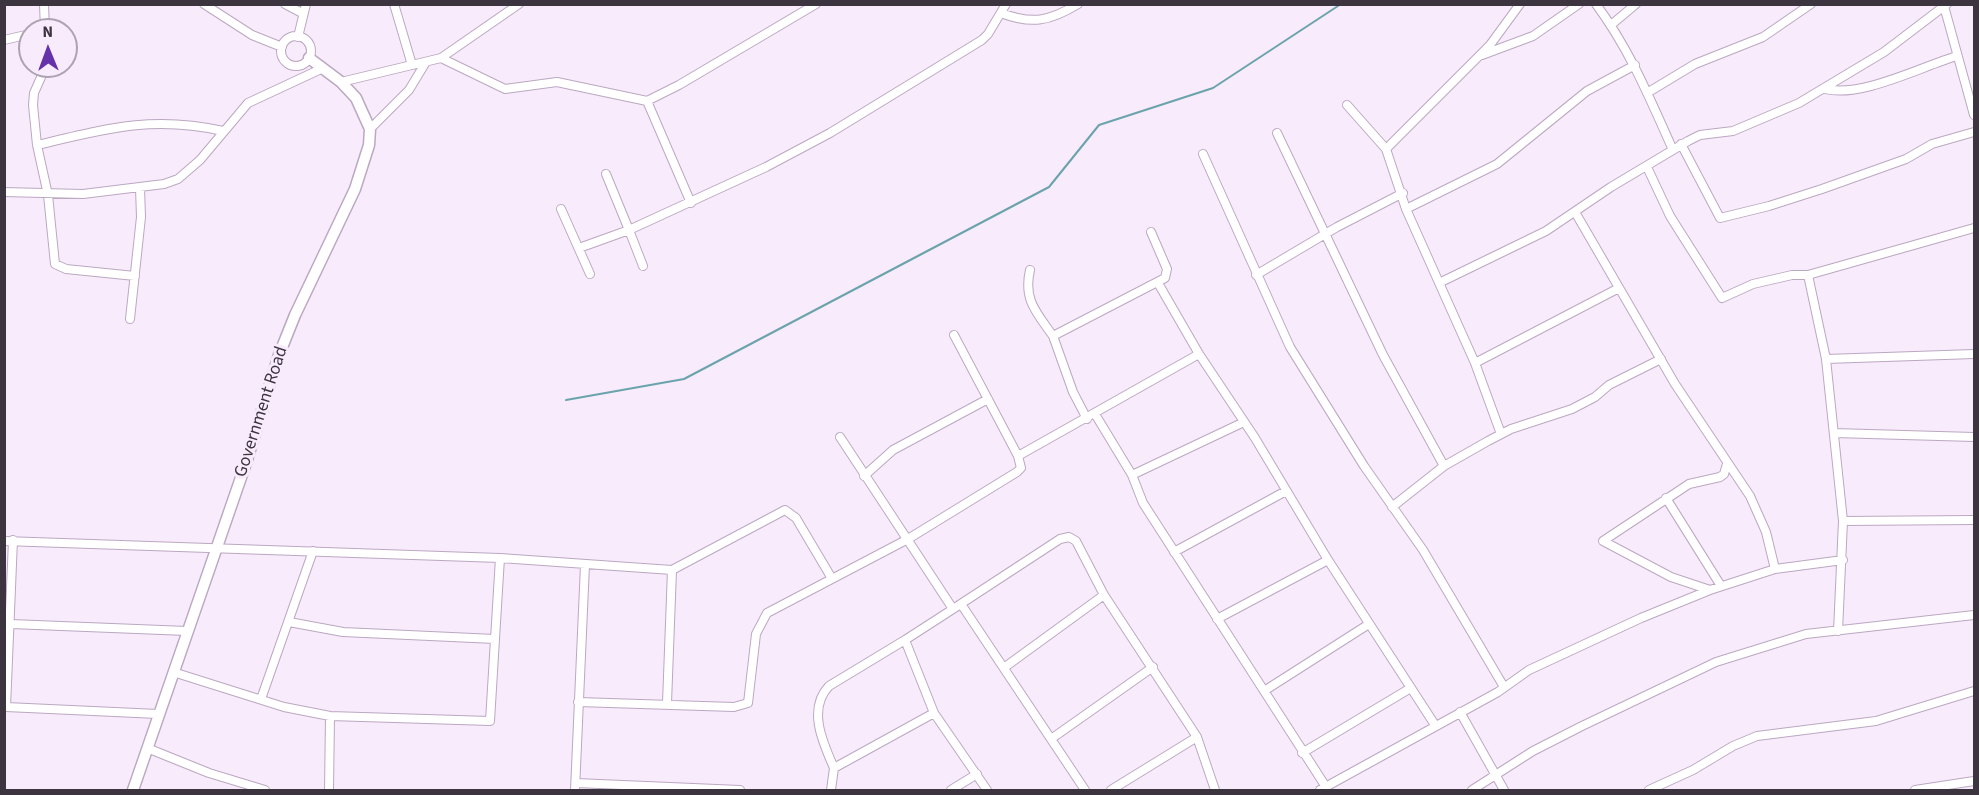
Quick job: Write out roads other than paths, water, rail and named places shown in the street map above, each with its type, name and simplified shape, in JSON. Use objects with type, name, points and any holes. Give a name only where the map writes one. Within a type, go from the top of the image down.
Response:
[{"type":"street","points":[[204,4],[252,35],[282,47]]},
{"type":"street","points":[[285,4],[302,14]]},
{"type":"street","points":[[298,37],[306,4]]},
{"type":"street","points":[[394,4],[412,65]]},
{"type":"street","points":[[341,82],[441,58],[519,4]]},
{"type":"street","points":[[441,58],[494,86],[505,89],[557,82],[647,101],[679,86],[816,4]]},
{"type":"street","points":[[579,248],[629,230],[691,203],[830,133],[972,46],[988,34],[1006,4]]},
{"type":"street","points":[[1001,14],[1017,20],[1047,21],[1078,4]]},
{"type":"street","points":[[1386,149],[1479,55],[1520,4]]},
{"type":"street","points":[[1479,55],[1533,36],[1580,4]]},
{"type":"street","points":[[1596,4],[1635,65],[1673,150]]},
{"type":"street","points":[[1611,25],[1636,4]]},
{"type":"street","points":[[1647,93],[1695,64],[1763,37],[1811,4]]},
{"type":"street","points":[[1439,283],[1528,241],[1681,144],[1700,135],[1728,133],[1743,128],[1825,89],[1884,52],[1945,5],[1974,115]]},
{"type":"street","points":[[298,37],[310,45],[309,58],[301,65],[290,65],[283,58],[282,47],[288,39],[298,37]]},
{"type":"street","points":[[1825,89],[1840,92],[1859,89],[1957,56]]},
{"type":"street","points":[[309,58],[341,82],[356,98],[370,129],[409,90],[426,62]]},
{"type":"street","points":[[1406,209],[1497,164],[1587,91],[1635,65]]},
{"type":"street","points":[[4,192],[48,195],[140,188],[178,179],[200,160],[248,103],[321,69]]},
{"type":"street","points":[[41,78],[34,93],[37,145],[48,195],[55,264],[66,269],[135,276]]},
{"type":"street","points":[[647,101],[691,203]]},
{"type":"street","points":[[1347,105],[1386,149],[1406,209],[1475,363],[1501,434]]},
{"type":"street","points":[[37,145],[104,129],[166,122],[223,130]]},
{"type":"street","name":"Government Road","points":[[133,790],[279,355],[295,315],[356,189],[366,157],[370,129]]},
{"type":"street","points":[[1681,144],[1720,218],[1769,206],[1822,189],[1906,159],[1938,142],[1974,132]]},
{"type":"street","points":[[1277,133],[1324,236],[1383,355],[1444,466]]},
{"type":"street","points":[[1203,154],[1290,347],[1392,507],[1423,550],[1504,687]]},
{"type":"street","points":[[1647,166],[1670,216],[1719,297],[1726,297],[1754,284],[1792,275],[1808,275],[1974,228]]},
{"type":"street","points":[[606,174],[643,266]]},
{"type":"street","points":[[130,319],[141,217],[140,188]]},
{"type":"street","points":[[1256,275],[1402,193]]},
{"type":"street","points":[[561,209],[590,274]]},
{"type":"street","points":[[1575,213],[1661,359],[1727,464],[1750,496],[1760,516],[1775,569]]},
{"type":"street","points":[[1053,336],[1158,283],[1168,272],[1151,232]]},
{"type":"street","points":[[1030,270],[1027,287],[1030,300],[1053,336],[1091,417],[1132,475],[1143,503],[1323,789],[1560,655],[1721,586],[1775,569],[1843,560]]},
{"type":"street","points":[[1808,275],[1826,359],[1843,521],[1838,631]]},
{"type":"street","points":[[1158,283],[1199,354],[1244,422],[1328,560],[1409,689],[1435,725]]},
{"type":"street","points":[[1475,363],[1619,288]]},
{"type":"street","points":[[578,702],[667,703],[734,707],[748,703],[756,634],[762,619],[773,608],[908,539],[1017,472],[1021,468],[1018,456],[954,335]]},
{"type":"street","points":[[1018,456],[1091,417],[1199,354]]},
{"type":"street","points":[[1826,359],[1974,354]]},
{"type":"street","points":[[1392,507],[1444,466],[1501,434],[1572,409],[1595,398],[1610,385],[1661,359]]},
{"type":"street","points":[[864,476],[893,450],[988,399]]},
{"type":"street","points":[[1132,475],[1244,422]]},
{"type":"street","points":[[1834,433],[1974,437]]},
{"type":"street","points":[[840,437],[908,539],[1005,667],[1085,790]]},
{"type":"street","points":[[1710,590],[1687,584],[1603,542],[1689,484],[1720,477],[1724,474],[1727,464]]},
{"type":"street","points":[[1174,552],[1286,491]]},
{"type":"street","points":[[1666,498],[1721,586]]},
{"type":"street","points":[[158,714],[5,707],[11,624],[9,541],[500,558],[672,570],[785,510],[796,518],[831,578]]},
{"type":"street","points":[[1843,521],[1974,520]]},
{"type":"street","points":[[831,790],[834,768],[823,742],[819,725],[818,707],[823,692],[1060,539],[1069,537],[1076,541],[1104,594],[1197,737],[1215,790]]},
{"type":"street","points":[[261,699],[313,551]]},
{"type":"street","points":[[173,672],[261,699],[330,716],[490,721],[500,558]]},
{"type":"street","points":[[1217,619],[1328,560]]},
{"type":"street","points":[[585,565],[575,787],[740,790]]},
{"type":"street","points":[[667,703],[672,570]]},
{"type":"street","points":[[1005,667],[1104,594]]},
{"type":"street","points":[[1472,790],[1533,751],[1716,662],[1806,634],[1974,615]]},
{"type":"street","points":[[289,622],[343,632],[495,639]]},
{"type":"street","points":[[11,624],[187,631]]},
{"type":"street","points":[[1264,692],[1369,624]]},
{"type":"street","points":[[905,639],[934,713],[987,790]]},
{"type":"street","points":[[1051,739],[1153,667]]},
{"type":"street","points":[[1302,753],[1409,689]]},
{"type":"street","points":[[1649,790],[1757,736],[1876,721],[1974,691]]},
{"type":"street","points":[[1460,712],[1504,790]]},
{"type":"street","points":[[834,768],[934,713]]},
{"type":"street","points":[[328,790],[330,716]]},
{"type":"street","points":[[1111,790],[1197,737]]},
{"type":"street","points":[[147,748],[209,773],[265,790]]},
{"type":"street","points":[[951,790],[977,774]]},
{"type":"street","points":[[1914,790],[1974,781]]},
{"type":"waterway","points":[[566,400],[684,379],[1049,187],[1099,125],[1213,88],[1341,4]]}]
